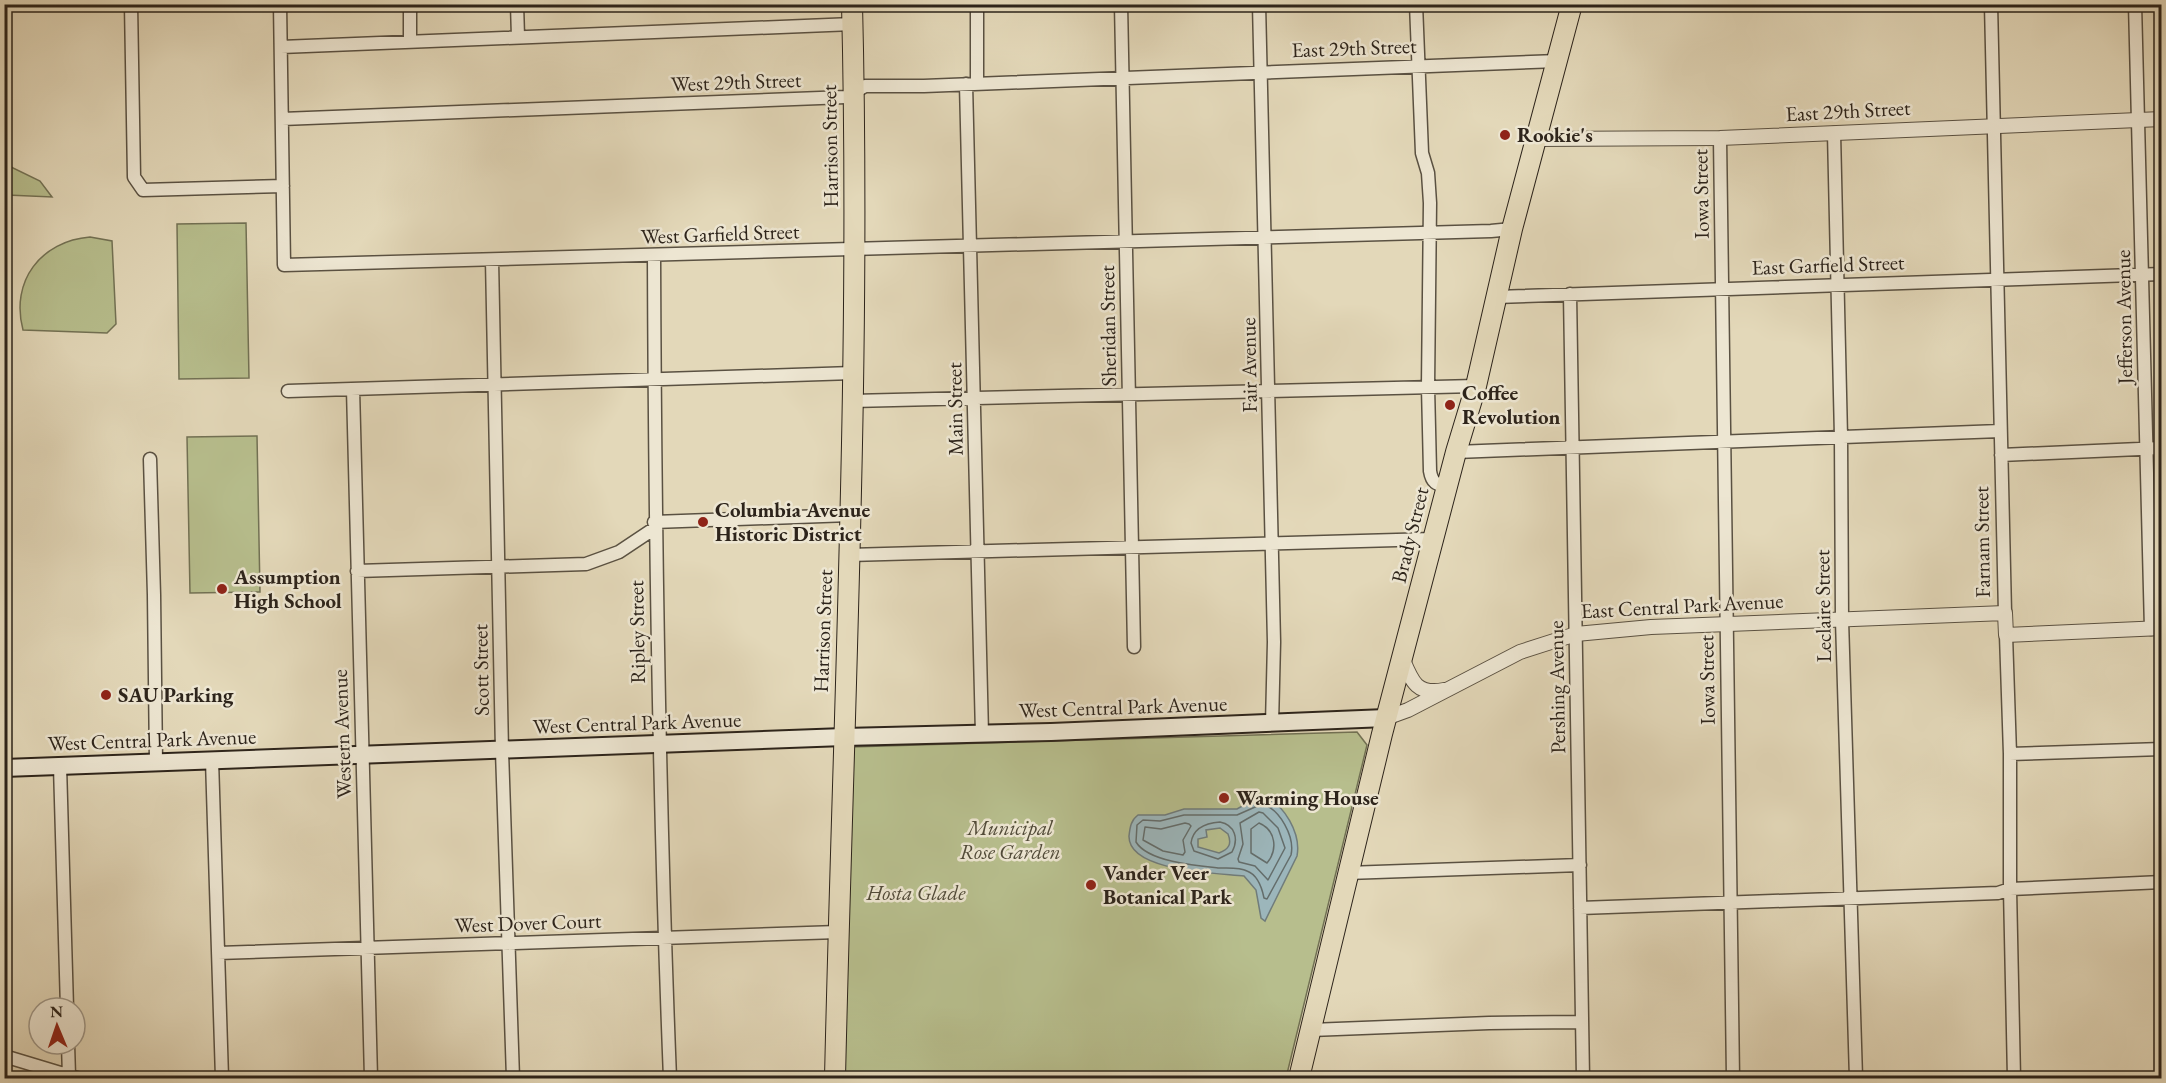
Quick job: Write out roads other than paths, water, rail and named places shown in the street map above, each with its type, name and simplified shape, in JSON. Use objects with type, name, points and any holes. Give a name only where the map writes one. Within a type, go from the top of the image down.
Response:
[{"type":"highway","name":"Harrison Street","points":[[835,1078],[855,249],[852,4]]},
{"type":"highway","name":"Brady Street","points":[[1299,1078],[1386,718],[1456,452],[1476,386],[1512,229],[1572,4]]},
{"type":"main road","name":"East Central Park Avenue","points":[[1272,724],[1386,718]]},
{"type":"main road","name":"West Central Park Avenue","points":[[4,768],[844,737],[1272,724]]},
{"type":"street","points":[[131,4],[134,177],[143,190],[283,186],[280,4]]},
{"type":"street","points":[[410,4],[410,42]]},
{"type":"street","points":[[517,4],[518,37]]},
{"type":"street","name":"Main Street","points":[[977,4],[972,84],[971,245],[982,734]]},
{"type":"street","name":"Sheridan Street","points":[[1121,4],[1134,647]]},
{"type":"street","name":"Fair Avenue","points":[[1259,4],[1274,642],[1272,724]]},
{"type":"street","points":[[1416,4],[1422,153],[1428,173],[1430,203],[1428,387],[1431,476],[1436,485],[1447,487]]},
{"type":"street","name":"Farnam Street","points":[[1991,4],[2000,431],[2010,754],[2014,1078]]},
{"type":"street","name":"Jefferson Avenue","points":[[2135,4],[2147,449],[2156,628]]},
{"type":"street","points":[[281,47],[853,24]]},
{"type":"street","name":"East 29th Street","points":[[1261,73],[1558,61]]},
{"type":"street","name":"West 29th Street","points":[[282,118],[846,97],[865,86],[1261,73]]},
{"type":"street","name":"East 29th Street","points":[[1536,139],[1720,138],[2162,118]]},
{"type":"street","name":"Leclaire Street","points":[[1834,133],[1841,437],[1842,620],[1856,1078]]},
{"type":"street","name":"Iowa Street","points":[[1720,138],[1733,1078]]},
{"type":"street","name":"West Garfield Street","points":[[283,186],[284,265],[1266,237]]},
{"type":"street","points":[[1266,237],[1512,229]]},
{"type":"street","name":"Ripley Street","points":[[654,256],[658,745],[669,1078]]},
{"type":"street","name":"Scott Street","points":[[492,260],[502,751],[513,1078]]},
{"type":"street","name":"East Garfield Street","points":[[1496,297],[2162,274]]},
{"type":"street","name":"Pershing Avenue","points":[[1570,294],[1583,1078]]},
{"type":"street","points":[[288,391],[853,373]]},
{"type":"street","points":[[852,402],[1476,386]]},
{"type":"street","name":"Western Avenue","points":[[353,389],[371,1078]]},
{"type":"street","points":[[1456,452],[2000,431]]},
{"type":"street","points":[[2001,455],[2162,448]]},
{"type":"street","points":[[150,459],[156,763]]},
{"type":"street","points":[[357,572],[586,564],[619,552],[655,525],[850,516]]},
{"type":"street","points":[[849,555],[1434,539]]},
{"type":"street","name":"East Central Park Avenue","points":[[1386,718],[1408,710],[1520,652],[1576,634],[1651,627],[2005,614]]},
{"type":"street","points":[[2006,635],[2156,628]]},
{"type":"street","points":[[1403,660],[1412,682],[1418,687],[1436,692],[1446,690]]},
{"type":"street","points":[[2010,754],[2162,749]]},
{"type":"street","points":[[212,760],[222,1078]]},
{"type":"street","points":[[60,766],[67,996]]},
{"type":"street","points":[[1347,873],[1580,865]]},
{"type":"street","points":[[1580,908],[1998,893],[2010,889],[2162,882]]},
{"type":"street","name":"West Dover Court","points":[[218,952],[838,932]]},
{"type":"street","points":[[1311,1030],[1489,1023],[1582,1023]]},
{"type":"street","points":[[4,1056],[73,1077],[70,1056]]},
{"type":"water","points":[[1262,798],[1278,806],[1294,829],[1298,848],[1297,856],[1265,921],[1261,918],[1256,890],[1244,876],[1196,872],[1158,864],[1143,857],[1133,848],[1129,836],[1132,821],[1138,815],[1165,815],[1184,809],[1237,809],[1255,799]],"holes":[[[1220,828],[1228,834],[1229,846],[1219,853],[1198,847],[1198,839],[1207,837],[1206,830]]]},
{"type":"place","name":"Rookie's","points":[[1505,135]]},
{"type":"place","name":"Coffee Revolution","points":[[1450,405]]},
{"type":"place","name":"Columbia Avenue Historic District","points":[[703,522]]},
{"type":"place","name":"Assumption High School","points":[[222,589]]},
{"type":"place","name":"SAU Parking","points":[[106,695]]},
{"type":"place","name":"Warming House","points":[[1224,798]]},
{"type":"place","name":"Vander Veer Botanical Park","points":[[1091,885]]},
{"type":"park label","name":"Municipal Rose Garden","points":[[1010,840]]},
{"type":"park label","name":"Hosta Glade","points":[[916,893]]}]
